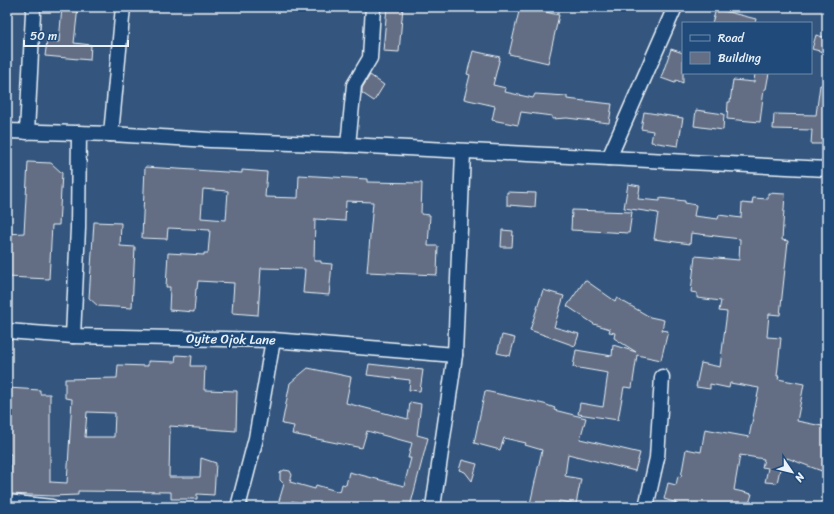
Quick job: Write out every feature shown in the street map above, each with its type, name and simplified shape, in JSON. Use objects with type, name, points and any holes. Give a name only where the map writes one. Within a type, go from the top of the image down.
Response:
[{"type":"street","points":[[111,134],[123,7]]},
{"type":"street","points":[[348,145],[354,85],[370,58],[373,7]]},
{"type":"street","points":[[609,158],[675,7]]},
{"type":"street","points":[[27,132],[33,14]]},
{"type":"street","points":[[7,131],[111,134],[827,169]]},
{"type":"street","points":[[73,336],[78,228],[79,133]]},
{"type":"street","points":[[437,506],[455,355],[462,152]]},
{"type":"street","name":"Oyite Ojok Lane","points":[[7,331],[73,336],[274,340],[455,355]]},
{"type":"street","points":[[238,507],[256,438],[274,340]]},
{"type":"street","points":[[646,507],[657,458],[662,377]]},
{"type":"street","points":[[7,502],[52,507]]},
{"type":"building","points":[[62,7],[78,7],[74,43],[91,45],[90,60],[45,56],[47,41],[59,42]]},
{"type":"building","points":[[387,7],[403,7],[399,52],[383,51]]},
{"type":"building","points":[[520,7],[542,7],[541,11],[559,15],[548,63],[509,54]]},
{"type":"building","points":[[716,9],[756,19],[755,22],[712,22]]},
{"type":"building","points":[[816,35],[827,38],[827,53],[812,49]]},
{"type":"building","points":[[671,49],[682,53],[683,83],[676,80],[675,83],[661,78]]},
{"type":"building","points":[[473,51],[500,57],[493,85],[506,88],[505,92],[533,98],[535,94],[567,96],[567,99],[612,104],[609,123],[567,118],[552,119],[552,116],[521,112],[518,125],[492,120],[495,106],[464,99],[470,75],[467,74]]},
{"type":"building","points":[[755,74],[769,74],[766,89],[764,89],[760,122],[727,119],[728,102],[730,102],[733,80],[754,82]]},
{"type":"building","points":[[370,75],[384,85],[374,101],[362,93],[362,88]]},
{"type":"building","points":[[820,85],[827,86],[827,121],[825,121],[824,144],[811,144],[812,130],[773,129],[774,114],[816,115]]},
{"type":"building","points":[[696,110],[724,114],[723,130],[694,126]]},
{"type":"building","points":[[644,112],[683,118],[678,146],[651,142],[653,131],[641,129]]},
{"type":"building","points":[[28,162],[51,163],[62,173],[59,225],[52,225],[49,279],[7,277],[7,234],[24,233]]},
{"type":"building","points":[[145,167],[242,173],[242,170],[267,172],[265,197],[298,198],[299,175],[367,179],[367,182],[422,183],[421,214],[430,215],[428,246],[438,246],[437,275],[367,272],[373,202],[346,201],[345,221],[315,219],[314,261],[332,264],[329,295],[303,293],[305,269],[261,268],[258,315],[232,313],[234,283],[198,281],[194,312],[169,310],[170,287],[166,287],[168,253],[204,255],[204,253],[208,253],[210,230],[168,228],[167,239],[142,238]],"holes":[[[203,189],[228,191],[226,220],[201,218]]]},
{"type":"building","points":[[628,184],[640,186],[638,199],[660,201],[660,198],[685,201],[685,203],[696,205],[694,216],[718,219],[719,215],[741,218],[742,203],[752,204],[753,198],[768,199],[768,193],[785,194],[782,240],[788,241],[780,315],[769,314],[767,337],[781,338],[777,376],[779,376],[778,379],[804,384],[797,421],[827,427],[827,473],[787,458],[784,469],[780,469],[777,483],[765,482],[768,468],[762,467],[764,459],[740,455],[734,490],[752,494],[748,507],[676,507],[677,503],[664,499],[668,483],[676,485],[678,476],[681,477],[686,449],[701,452],[705,429],[749,437],[759,388],[730,383],[729,388],[710,384],[710,389],[696,387],[701,363],[720,367],[727,312],[719,311],[721,301],[697,298],[697,293],[691,292],[695,256],[739,260],[740,239],[691,233],[690,244],[654,239],[658,213],[624,208]]},
{"type":"building","points":[[507,192],[536,193],[535,207],[507,205]]},
{"type":"building","points":[[572,210],[632,212],[629,233],[571,230]]},
{"type":"building","points":[[94,222],[121,223],[120,246],[135,247],[132,308],[98,306],[89,298]]},
{"type":"building","points":[[502,230],[513,231],[512,247],[501,247]]},
{"type":"building","points":[[585,280],[615,301],[617,298],[650,317],[664,320],[662,330],[668,331],[661,360],[637,355],[632,388],[624,387],[618,420],[578,414],[580,403],[603,407],[608,373],[573,367],[576,350],[612,356],[613,345],[636,352],[614,338],[615,333],[609,332],[610,329],[594,324],[567,306]]},
{"type":"building","points":[[543,290],[564,296],[554,327],[579,334],[575,346],[530,330]]},
{"type":"building","points":[[502,335],[515,338],[510,356],[497,353]]},
{"type":"building","points":[[176,355],[192,356],[191,366],[205,366],[204,390],[237,391],[236,431],[170,426],[169,477],[200,477],[201,458],[216,463],[214,495],[197,494],[197,499],[171,499],[171,492],[78,491],[78,495],[52,496],[10,494],[11,454],[7,454],[7,388],[40,390],[40,394],[50,394],[50,482],[67,483],[72,399],[65,398],[65,379],[117,378],[118,365],[148,366],[148,361],[175,362]],"holes":[[[87,412],[115,413],[114,437],[85,437]]]},
{"type":"building","points":[[369,364],[423,370],[420,391],[409,390],[410,380],[367,375]]},
{"type":"building","points":[[308,368],[351,377],[346,403],[408,419],[410,402],[421,404],[417,435],[428,438],[410,507],[314,507],[292,501],[290,507],[278,504],[284,484],[280,480],[280,473],[284,470],[290,471],[292,475],[290,482],[315,489],[316,485],[340,492],[342,484],[346,485],[349,472],[404,486],[411,458],[408,458],[412,443],[367,431],[362,448],[292,434],[294,426],[282,424],[290,383]]},
{"type":"building","points":[[485,391],[544,404],[555,408],[554,410],[586,418],[580,439],[640,453],[635,471],[568,454],[565,476],[581,479],[576,504],[559,501],[558,507],[543,507],[530,504],[542,450],[525,445],[526,443],[504,438],[500,450],[474,443]]},
{"type":"building","points":[[462,460],[477,464],[472,481],[465,472],[459,470]]}]
